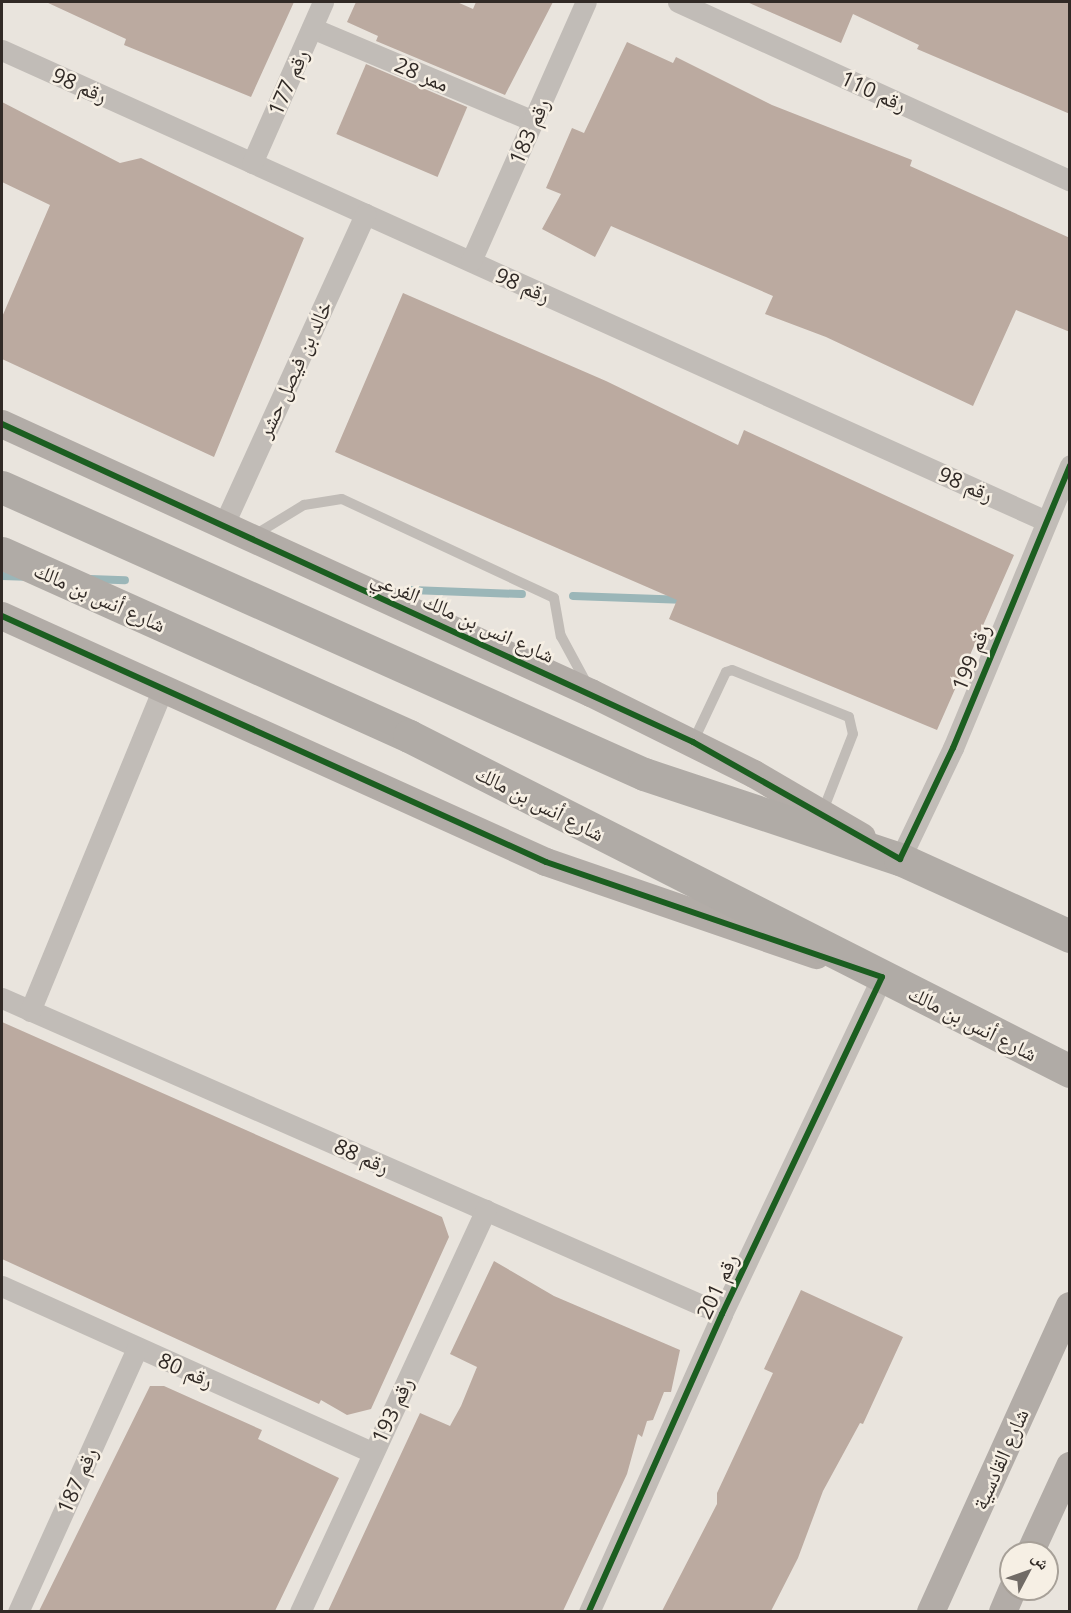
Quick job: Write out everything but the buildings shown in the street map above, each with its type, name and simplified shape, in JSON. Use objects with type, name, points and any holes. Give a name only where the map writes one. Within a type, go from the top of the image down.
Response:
[{"type":"main road","points":[[2,487],[644,774],[900,859],[1070,936]]},
{"type":"main road","name":"شارع أنس بن مالك","points":[[2,553],[409,736],[1070,1071]]},
{"type":"street","name":"رقم 177","points":[[252,163],[323,2]]},
{"type":"street","name":"رقم 183","points":[[471,261],[586,2]]},
{"type":"street","name":"رقم 110","points":[[678,2],[1070,181]]},
{"type":"street","name":"ممر 28","points":[[312,28],[533,121]]},
{"type":"street","name":"رقم 98","points":[[2,50],[1044,520]]},
{"type":"street","name":"خالد بن فيصل حشر","points":[[224,524],[365,214]]},
{"type":"street","name":"شارع انس بن مالك الفرعي","points":[[2,424],[224,524],[249,538],[591,693],[693,742],[900,859]]},
{"type":"street","name":"رقم 199","points":[[900,859],[953,748],[1044,520],[1070,465]]},
{"type":"street","points":[[2,616],[546,862],[882,977]]},
{"type":"street","points":[[30,1011],[163,689]]},
{"type":"street","name":"رقم 201","points":[[589,1611],[722,1314],[882,977]]},
{"type":"street","name":"رقم 88","points":[[2,998],[722,1314]]},
{"type":"street","name":"رقم 193","points":[[300,1611],[486,1210]]},
{"type":"street","name":"رقم 80","points":[[2,1286],[372,1452]]},
{"type":"street","name":"شارع القادسية","points":[[931,1611],[1070,1306]]},
{"type":"street","name":"رقم 187","points":[[18,1611],[137,1348]]},
{"type":"street","points":[[1035,1541],[1070,1466]]},
{"type":"lane","points":[[249,538],[304,505],[342,499],[554,598],[561,636],[591,693]]},
{"type":"lane","points":[[693,742],[726,672],[732,670],[849,717],[853,734],[821,813]]},
{"type":"waterway","points":[[2,576],[25,577]]},
{"type":"waterway","points":[[90,579],[125,580]]},
{"type":"waterway","points":[[411,590],[522,594]]},
{"type":"waterway","points":[[573,596],[687,600]]},
{"type":"cycle path","points":[[2,424],[693,742],[900,859],[953,748],[1070,465]]},
{"type":"cycle path","points":[[2,616],[546,862],[882,977],[722,1314],[589,1612]]}]
